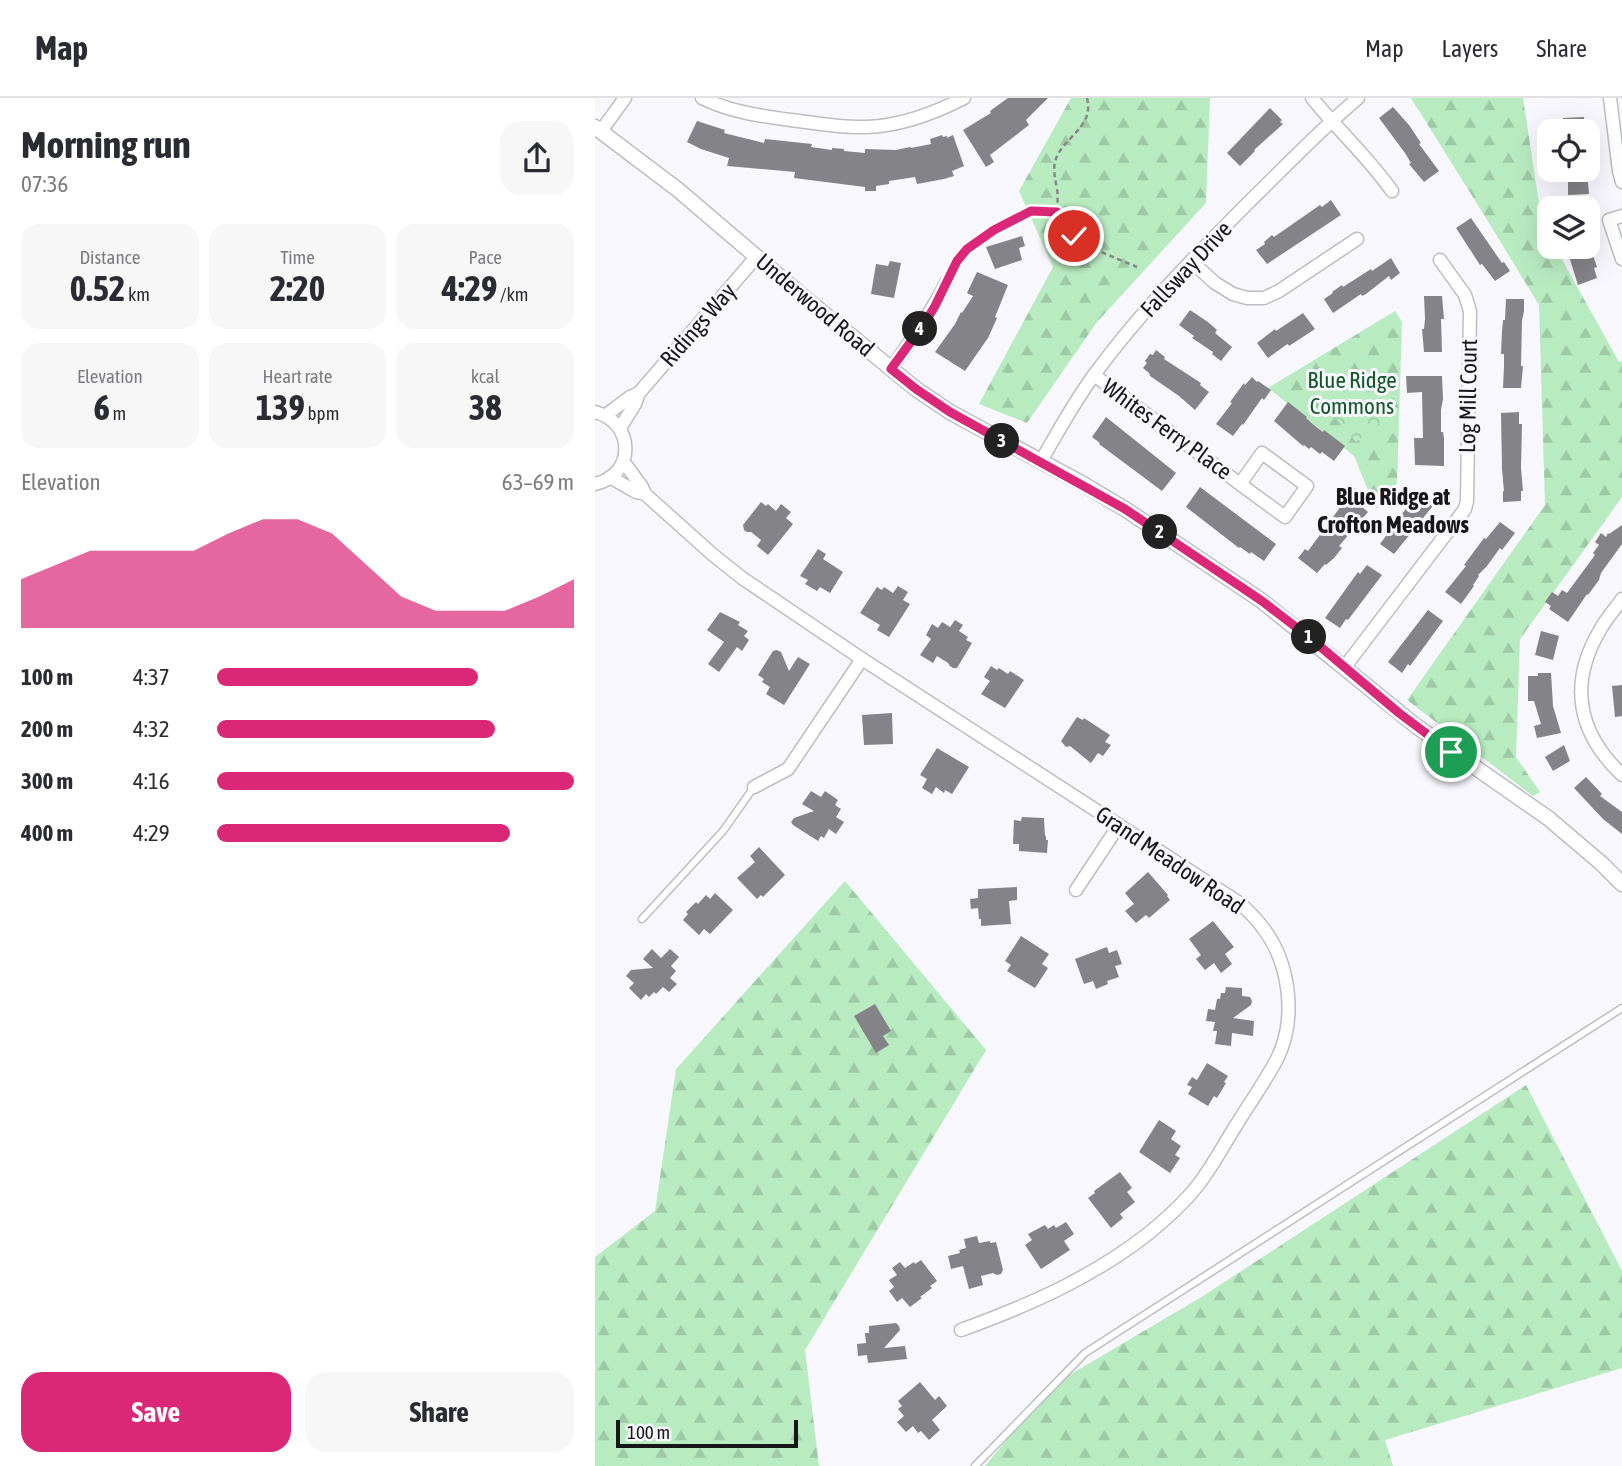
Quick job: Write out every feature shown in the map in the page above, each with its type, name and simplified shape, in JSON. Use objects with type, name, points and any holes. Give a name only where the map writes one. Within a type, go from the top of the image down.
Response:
[{"type":"street","points":[[598,129],[625,98]]},
{"type":"street","points":[[702,98],[748,114],[846,127],[867,127],[914,119],[964,98]]},
{"type":"street","points":[[1312,98],[1360,150],[1392,191]]},
{"type":"street","name":"Fallsway Drive","points":[[1041,461],[1069,411],[1126,334],[1191,261],[1331,121],[1358,98]]},
{"type":"street","points":[[1610,98],[1622,182]]},
{"type":"street","name":"Underwood Road","points":[[598,129],[677,188],[916,389],[950,412],[1125,509],[1241,586],[1310,638],[1399,713],[1548,818],[1622,884]]},
{"type":"street","points":[[1622,216],[1609,220],[1622,259]]},
{"type":"street","points":[[1191,261],[1215,283],[1233,294],[1247,299],[1264,298],[1279,291],[1357,239]]},
{"type":"street","name":"Ridings Way","points":[[620,428],[639,393],[757,256]]},
{"type":"street","name":"Log Mill Court","points":[[1344,668],[1465,509],[1467,502],[1470,311],[1465,295],[1440,260]]},
{"type":"street","points":[[891,369],[926,321],[947,281]]},
{"type":"street","name":"Whites Ferry Place","points":[[1094,375],[1240,484],[1285,517],[1307,486],[1262,453],[1240,484]]},
{"type":"street","name":"Ridings Way","points":[[600,414],[639,393]]},
{"type":"street","points":[[595,484],[616,473],[623,461],[626,446],[620,428],[614,421],[600,414]]},
{"type":"street","name":"Grand Meadow Road","points":[[623,461],[645,494],[742,578],[862,659],[1241,904],[1264,929],[1280,959],[1288,993],[1287,1024],[1278,1057],[1198,1185],[1147,1234],[1105,1264],[1059,1290],[961,1330]]},
{"type":"street","name":"Grand Meadow Road","points":[[610,477],[636,492],[645,494]]},
{"type":"street","points":[[1622,599],[1600,629],[1590,650],[1580,691],[1588,728],[1598,748],[1622,775]]},
{"type":"street","points":[[754,787],[788,769],[862,659]]},
{"type":"street","points":[[1076,890],[1119,825]]},
{"type":"lane","points":[[642,919],[723,831],[754,787]]},
{"type":"lane","points":[[975,1466],[1085,1353],[1622,1008]]},
{"type":"path","points":[[1088,100],[1085,123],[1061,149],[1055,162],[1053,170],[1058,190],[1057,212],[1061,223],[1074,236],[1137,267]]},
{"type":"path","points":[[947,281],[957,261],[967,249],[994,230],[1031,211],[1057,212]]},
{"type":"green space","points":[[1071,98],[1210,98],[1206,203],[1097,322],[1027,423],[979,404],[1053,267],[1019,191]]},
{"type":"green space","points":[[1411,98],[1523,98],[1538,196],[1537,259],[1562,259],[1619,362],[1622,361],[1622,497],[1520,639],[1516,757],[1540,792],[1533,796],[1407,700],[1545,505],[1539,305]]},
{"type":"green space","name":"Blue Ridge Commons","points":[[1395,311],[1402,322],[1397,483],[1376,509],[1354,456],[1268,388]]},
{"type":"green space","points":[[1377,362],[1386,418],[1356,442],[1321,401]]},
{"type":"green space","points":[[845,881],[986,1050],[805,1350],[819,1466],[595,1466],[595,1257],[655,1211],[676,1069]]},
{"type":"green space","points":[[1526,1085],[1622,1271],[1622,1368],[1385,1440],[1393,1466],[985,1466],[1051,1386],[1203,1296]]},
{"type":"building","points":[[1008,98],[1048,98],[1026,120],[1029,125],[990,155],[994,162],[986,167],[963,130],[991,113],[990,111]]},
{"type":"building","points":[[1393,107],[1409,125],[1439,171],[1424,182],[1379,118]]},
{"type":"building","points":[[1270,108],[1283,124],[1240,166],[1227,153]]},
{"type":"building","points":[[1584,117],[1584,119],[1563,119]]},
{"type":"building","points":[[697,121],[725,130],[724,133],[764,143],[765,139],[865,153],[865,149],[896,150],[931,144],[930,139],[953,135],[964,166],[952,171],[954,176],[944,179],[917,184],[915,177],[889,181],[889,184],[876,186],[876,191],[865,191],[865,187],[794,178],[795,172],[727,166],[729,158],[687,142]]},
{"type":"building","points":[[1568,182],[1588,182],[1589,194],[1568,195]]},
{"type":"building","points":[[1331,200],[1341,215],[1267,264],[1256,250],[1265,244],[1264,242]]},
{"type":"building","points":[[1471,218],[1510,271],[1495,281],[1482,264],[1480,265],[1456,228]]},
{"type":"building","points":[[1022,236],[1025,246],[1019,248],[1022,260],[995,269],[986,247]]},
{"type":"building","points":[[1391,258],[1400,273],[1391,280],[1389,276],[1366,294],[1361,294],[1333,313],[1324,299],[1342,285],[1343,287]]},
{"type":"building","points":[[1570,259],[1594,259],[1597,278],[1578,285]]},
{"type":"building","points":[[890,261],[901,263],[894,298],[871,294],[876,264],[888,266]]},
{"type":"building","points":[[977,272],[1008,285],[988,338],[965,371],[935,352],[973,296],[967,293]]},
{"type":"building","points":[[1424,296],[1442,296],[1442,352],[1424,352]]},
{"type":"building","points":[[1506,299],[1524,299],[1521,388],[1503,388],[1504,354],[1501,354]]},
{"type":"building","points":[[1190,310],[1208,322],[1217,330],[1215,333],[1232,347],[1221,361],[1179,325]]},
{"type":"building","points":[[1303,313],[1315,329],[1268,358],[1257,343]]},
{"type":"building","points":[[1156,350],[1209,392],[1195,410],[1143,368],[1150,354],[1153,355]]},
{"type":"building","points":[[1406,376],[1442,376],[1441,432],[1444,438],[1444,466],[1415,465],[1414,438],[1423,438],[1422,392],[1407,393]]},
{"type":"building","points":[[1252,377],[1271,390],[1233,436],[1216,424],[1244,383],[1245,385]]},
{"type":"building","points":[[1288,402],[1323,432],[1324,430],[1345,446],[1334,461],[1322,452],[1320,454],[1311,447],[1309,449],[1303,446],[1274,421]]},
{"type":"building","points":[[1519,412],[1519,424],[1522,424],[1523,491],[1521,501],[1503,502],[1501,413]]},
{"type":"building","points":[[1106,417],[1176,473],[1162,491],[1092,437]]},
{"type":"building","points":[[1200,487],[1276,544],[1264,561],[1239,548],[1186,507]]},
{"type":"building","points":[[1353,487],[1367,498],[1361,506],[1368,512],[1339,546],[1342,548],[1334,558],[1317,573],[1298,558],[1305,549],[1308,551]]},
{"type":"building","points":[[1422,491],[1436,502],[1394,554],[1380,544]]},
{"type":"building","points":[[761,502],[776,511],[781,504],[791,512],[786,518],[793,524],[768,555],[757,546],[761,540],[744,530],[743,525]]},
{"type":"building","points":[[1500,522],[1515,533],[1478,575],[1474,586],[1461,604],[1445,592],[1484,538],[1486,539]]},
{"type":"building","points":[[1622,525],[1622,544],[1568,622],[1549,609],[1551,606],[1545,602],[1552,592],[1558,596],[1562,590],[1567,593],[1595,555],[1593,553],[1599,545],[1595,542],[1601,533],[1606,537]]},
{"type":"building","points":[[818,549],[826,554],[823,559],[843,572],[830,593],[820,587],[817,591],[805,584],[808,580],[800,576]]},
{"type":"building","points":[[1367,565],[1382,575],[1340,628],[1325,618],[1358,572],[1360,574]]},
{"type":"building","points":[[898,586],[908,592],[903,600],[910,604],[889,637],[877,630],[880,625],[860,613],[877,587],[882,590],[884,587],[893,593]]},
{"type":"building","points":[[1428,610],[1443,621],[1402,673],[1388,662]]},
{"type":"building","points":[[720,612],[740,622],[738,625],[748,631],[744,636],[749,640],[742,651],[737,647],[719,672],[708,664],[724,642],[707,630]]},
{"type":"building","points":[[955,620],[963,625],[959,631],[972,643],[957,668],[937,656],[933,663],[920,655],[931,639],[926,635],[932,624],[938,628],[942,622],[950,627]]},
{"type":"building","points":[[1541,631],[1559,636],[1553,660],[1535,655]]},
{"type":"building","points":[[773,651],[781,652],[789,671],[798,657],[810,664],[784,705],[766,694],[770,687],[762,682],[764,679],[758,675]]},
{"type":"building","points":[[991,666],[1008,674],[1010,671],[1024,680],[1005,708],[981,694],[990,681],[984,677]]},
{"type":"building","points":[[1538,673],[1551,673],[1553,706],[1561,733],[1537,738],[1534,726],[1541,724],[1534,701],[1528,701],[1528,676],[1538,676]]},
{"type":"building","points":[[1622,685],[1622,716],[1615,717],[1612,686]]},
{"type":"building","points":[[892,713],[893,744],[864,745],[862,715]]},
{"type":"building","points":[[1077,717],[1083,720],[1084,718],[1110,735],[1105,742],[1111,745],[1103,756],[1098,753],[1091,763],[1061,741]]},
{"type":"building","points":[[1564,745],[1570,761],[1553,771],[1545,757]]},
{"type":"building","points":[[937,748],[969,767],[952,794],[945,790],[944,793],[936,787],[932,794],[922,788],[927,779],[920,775]]},
{"type":"building","points":[[1586,777],[1602,794],[1600,796],[1622,812],[1622,834],[1603,819],[1574,788]]},
{"type":"building","points":[[811,791],[821,797],[825,791],[838,800],[835,805],[841,809],[836,817],[844,822],[836,834],[829,829],[824,838],[821,836],[818,841],[791,822],[794,818],[814,811],[802,804]]},
{"type":"building","points":[[1022,817],[1044,818],[1045,836],[1048,840],[1047,853],[1019,851],[1019,844],[1013,844],[1014,820],[1021,821]]},
{"type":"building","points":[[759,847],[785,875],[763,897],[761,895],[757,899],[737,878],[755,862],[750,856]]},
{"type":"building","points":[[1148,872],[1170,900],[1149,918],[1146,915],[1136,923],[1125,911],[1134,904],[1125,893]]},
{"type":"building","points":[[1017,887],[1017,900],[1009,901],[1011,924],[981,926],[978,908],[971,909],[970,899],[978,898],[978,889]]},
{"type":"building","points":[[715,893],[733,910],[710,934],[704,929],[699,935],[683,920],[688,914],[686,912],[706,895],[710,899]]},
{"type":"building","points":[[1213,921],[1234,947],[1225,954],[1232,964],[1221,973],[1214,963],[1205,970],[1196,959],[1201,955],[1189,939]]},
{"type":"building","points":[[1021,936],[1049,954],[1042,964],[1048,968],[1035,988],[1007,971],[1011,965],[1005,961]]},
{"type":"building","points":[[1107,947],[1109,953],[1117,950],[1122,964],[1115,966],[1119,977],[1096,989],[1093,981],[1084,984],[1075,959]]},
{"type":"building","points":[[652,949],[661,958],[670,949],[679,957],[671,966],[676,971],[670,978],[677,984],[669,992],[663,987],[649,997],[646,994],[641,1000],[629,988],[634,983],[626,976],[631,970],[653,968],[643,959]]},
{"type":"building","points":[[1226,987],[1242,988],[1242,996],[1250,997],[1252,1001],[1251,1005],[1233,1018],[1254,1021],[1253,1036],[1232,1033],[1231,1046],[1215,1044],[1215,1022],[1206,1021],[1208,1009],[1215,1010],[1217,999],[1220,999],[1221,993],[1225,993]]},
{"type":"building","points":[[875,1004],[891,1031],[883,1036],[889,1045],[876,1053],[854,1016]]},
{"type":"building","points":[[1207,1063],[1228,1076],[1217,1098],[1214,1096],[1208,1106],[1188,1094],[1192,1087],[1187,1085],[1192,1077],[1197,1080]]},
{"type":"building","points":[[1159,1120],[1176,1131],[1171,1139],[1181,1146],[1175,1155],[1180,1158],[1170,1173],[1139,1152]]},
{"type":"building","points":[[1120,1172],[1132,1188],[1127,1192],[1135,1202],[1120,1214],[1123,1218],[1111,1228],[1088,1198]]},
{"type":"building","points":[[1066,1222],[1074,1234],[1064,1241],[1070,1250],[1041,1269],[1025,1245],[1032,1240],[1028,1234],[1045,1225],[1048,1229],[1054,1225],[1056,1228]]},
{"type":"building","points":[[977,1236],[979,1243],[996,1242],[1003,1270],[1001,1274],[981,1276],[983,1285],[969,1289],[963,1266],[951,1269],[948,1256],[960,1253],[959,1250],[966,1248],[964,1239]]},
{"type":"building","points":[[921,1260],[937,1281],[910,1307],[902,1298],[897,1302],[889,1291],[894,1287],[889,1280],[897,1275],[892,1268],[900,1262],[905,1268]]},
{"type":"building","points":[[896,1323],[900,1330],[884,1348],[905,1346],[907,1359],[868,1363],[867,1355],[858,1356],[857,1344],[866,1343],[865,1333],[869,1333],[869,1326]]},
{"type":"building","points":[[920,1382],[935,1400],[939,1396],[947,1406],[932,1420],[940,1430],[929,1440],[913,1426],[906,1432],[897,1422],[904,1416],[898,1409],[902,1406],[898,1401]]},
{"type":"district","name":"Blue Ridge at Crofton Meadows","points":[[1393,510]]},
{"type":"route","points":[[1074,236],[1061,223],[1057,212],[1031,211],[979,239],[957,261],[926,321],[891,369],[950,412],[1125,509],[1262,601],[1451,752]]}]
